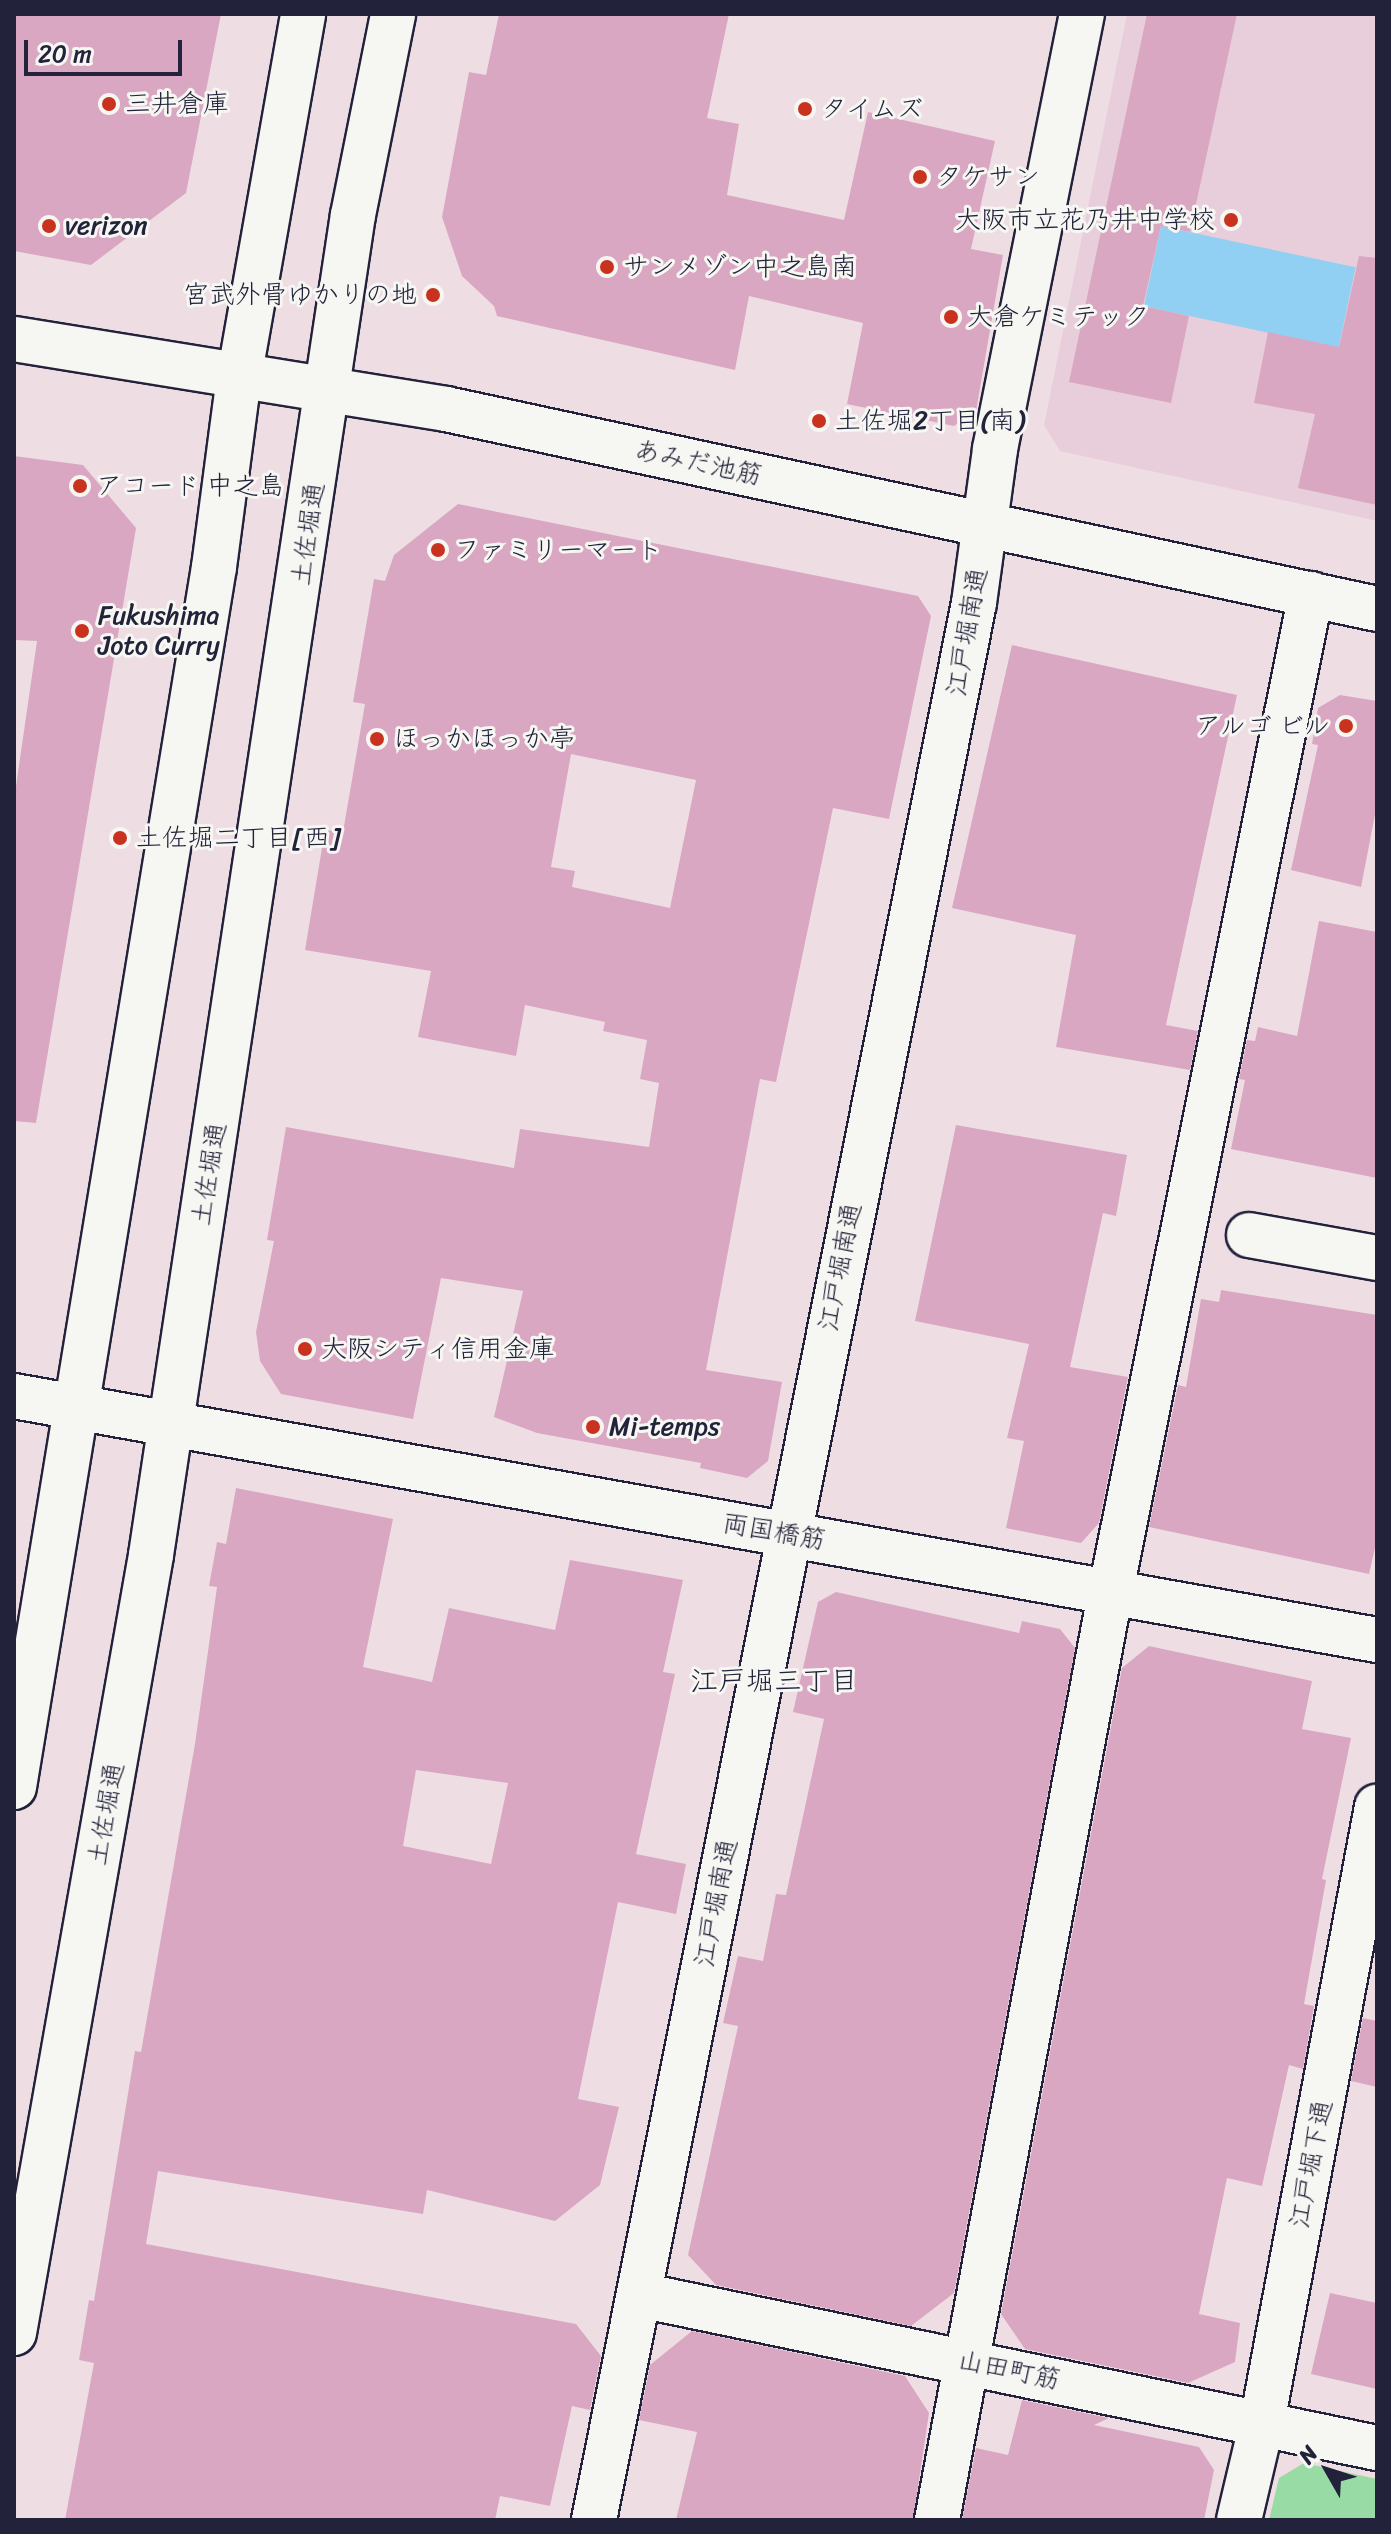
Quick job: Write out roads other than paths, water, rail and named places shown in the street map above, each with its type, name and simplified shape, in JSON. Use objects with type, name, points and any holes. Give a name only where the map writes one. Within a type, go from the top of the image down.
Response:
[{"type":"street","points":[[14,1787],[212,582],[239,378],[303,14]]},
{"type":"street","name":"土佐堀通","points":[[14,2333],[172,1421],[353,215],[393,14]]},
{"type":"street","name":"江戸堀南通","points":[[594,2520],[786,1534],[974,603],[995,449],[1082,14]]},
{"type":"street","name":"あみだ池筋","points":[[14,339],[239,378],[446,409],[1377,609]]},
{"type":"street","points":[[937,2520],[970,2362],[1110,1595],[1311,594]]},
{"type":"street","points":[[1249,1235],[1377,1258]]},
{"type":"street","points":[[14,1396],[79,1405]]},
{"type":"street","name":"両国橋筋","points":[[79,1405],[1110,1595],[1377,1640]]},
{"type":"street","name":"江戸堀下通","points":[[1239,2520],[1262,2423],[1377,1807]]},
{"type":"street","name":"山田町筋","points":[[640,2295],[1377,2448]]},
{"type":"water","points":[[1161,226],[1356,267],[1339,348],[1144,306]]},
{"type":"place","name":"三井倉庫","points":[[109,104]]},
{"type":"place","name":"タイムズ","points":[[805,109]]},
{"type":"place","name":"タケサン","points":[[920,177]]},
{"type":"place","name":"大阪市立花乃井中学校","points":[[1231,220]]},
{"type":"place","name":"verizon","points":[[49,226]]},
{"type":"place","name":"サンメゾン中之島南","points":[[607,267]]},
{"type":"place","name":"宮武外骨ゆかりの地","points":[[433,295]]},
{"type":"place","name":"大倉ケミテック","points":[[951,317]]},
{"type":"place","name":"土佐堀2丁目(南)","points":[[819,421]]},
{"type":"place","name":"アコード 中之島","points":[[80,486]]},
{"type":"place","name":"ファミリーマート","points":[[438,550]]},
{"type":"place","name":"Fukushima Joto Curry","points":[[82,631]]},
{"type":"place","name":"アルゴ ビル","points":[[1346,726]]},
{"type":"place","name":"ほっかほっか亭","points":[[377,739]]},
{"type":"place","name":"土佐堀二丁目[西]","points":[[120,838]]},
{"type":"place","name":"大阪シティ信用金庫","points":[[305,1349]]},
{"type":"place","name":"Mi-temps","points":[[593,1427]]},
{"type":"district","name":"江戸堀三丁目","points":[[774,1681]]}]
